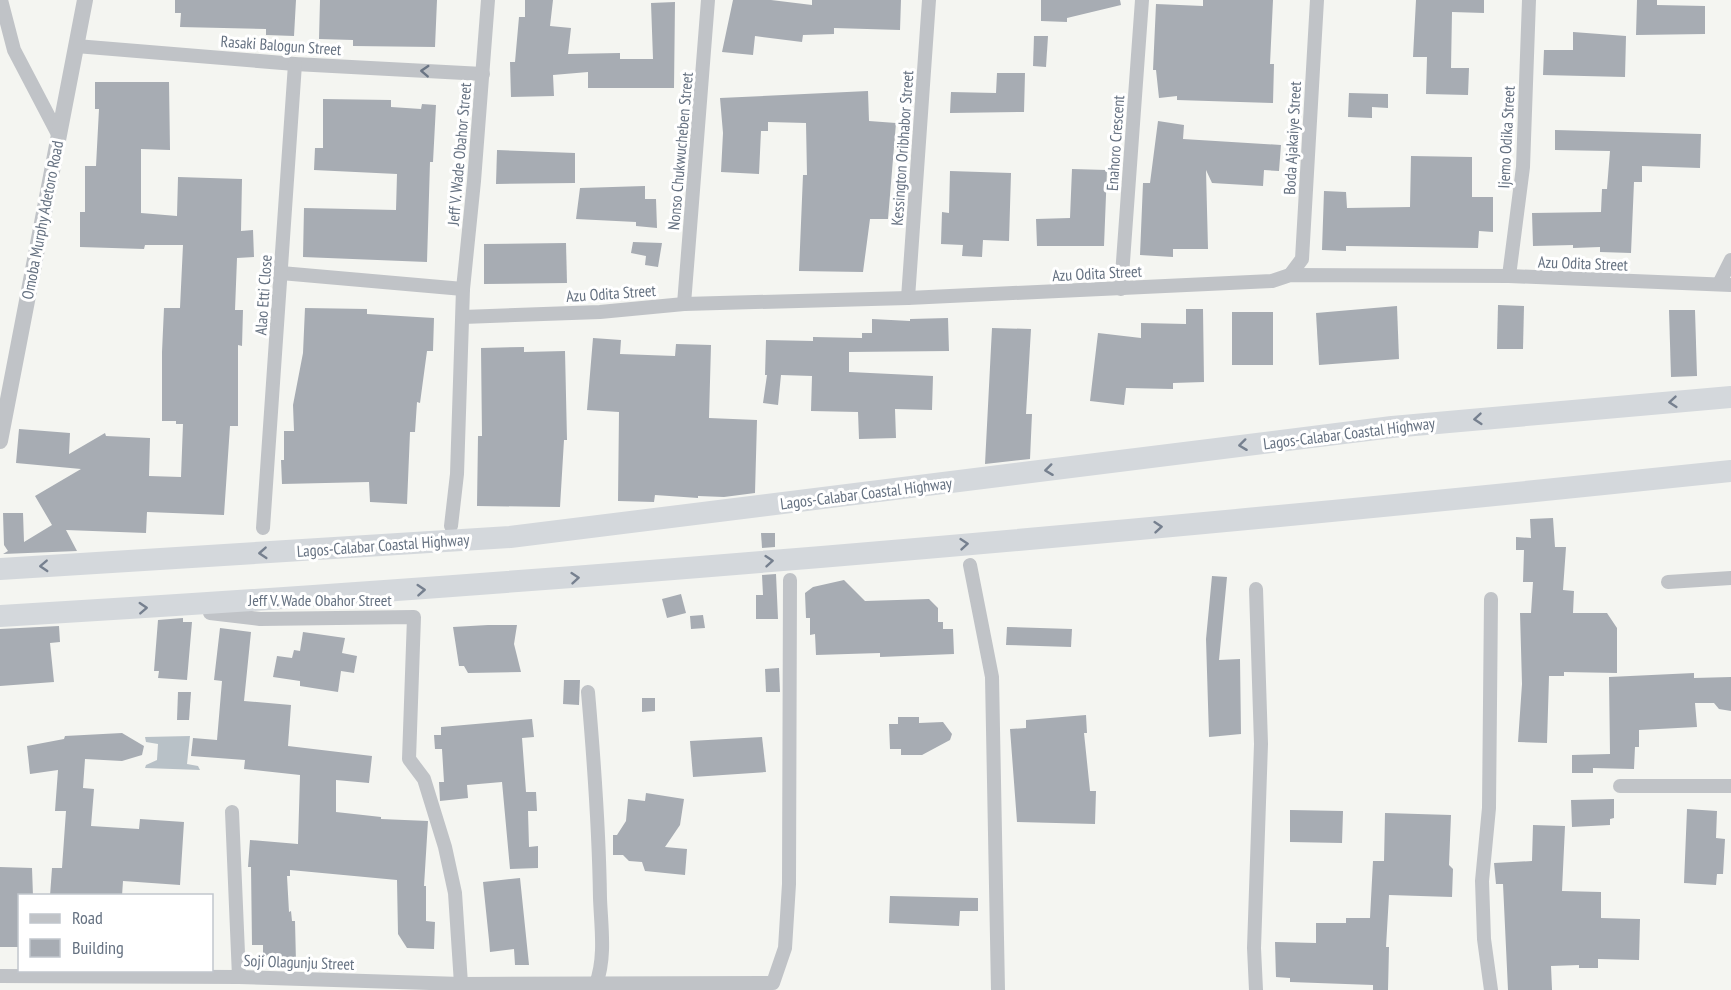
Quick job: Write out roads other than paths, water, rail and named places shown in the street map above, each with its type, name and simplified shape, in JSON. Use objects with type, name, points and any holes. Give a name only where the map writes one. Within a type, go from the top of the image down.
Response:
[{"type":"highway","name":"Lagos-Calabar Coastal Highway","points":[[0,569],[510,537],[1392,427],[1731,397]]},
{"type":"highway","points":[[0,616],[517,583],[1392,507],[1731,471]]},
{"type":"street","points":[[1,0],[14,50],[56,130]]},
{"type":"street","name":"Omoba Murphy Adetoro Road","points":[[0,441],[56,130],[75,0]]},
{"type":"street","name":"Omoba Murphy Adetoro Road","points":[[0,387],[85,0]]},
{"type":"street","name":"Jeff V. Wade Obahor Street","points":[[452,526],[457,474],[464,317],[463,289],[488,0]]},
{"type":"street","name":"Nonso Chukwucheben Street","points":[[684,304],[708,0]]},
{"type":"street","name":"Kessington Oribhabor Street","points":[[908,298],[929,0]]},
{"type":"street","name":"Enahoro Crescent","points":[[1121,289],[1142,0]]},
{"type":"street","name":"Boda Ajakaiye Street","points":[[1290,275],[1302,259],[1317,0]]},
{"type":"street","name":"Ijemo Odika Street","points":[[1509,276],[1523,167],[1529,0]]},
{"type":"street","name":"Rasaki Balogun Street","points":[[76,46],[295,64],[483,74]]},
{"type":"street","name":"Alao Etti Close","points":[[263,528],[295,64]]},
{"type":"street","points":[[1725,285],[1731,260]]},
{"type":"street","points":[[281,273],[463,289]]},
{"type":"street","name":"Azu Odita Street","points":[[464,317],[600,312],[684,304],[1121,289],[1272,281],[1290,275],[1509,276],[1725,285]]},
{"type":"street","points":[[970,565],[992,677],[998,990]]},
{"type":"street","points":[[1668,582],[1731,578]]},
{"type":"street","name":"Soji Olagunju Street","points":[[0,976],[239,977],[461,984],[773,983],[785,948],[789,884],[790,580]]},
{"type":"street","points":[[1256,589],[1261,744],[1254,948],[1256,990]]},
{"type":"street","points":[[1491,598],[1489,808],[1482,881],[1484,939],[1491,990]]},
{"type":"street","name":"Jeff V. Wade Obahor Street","points":[[210,613],[260,620],[414,617],[410,759],[424,779],[445,848],[455,893],[461,984]]},
{"type":"street","points":[[588,692],[597,788],[601,909],[601,970],[596,984]]},
{"type":"street","points":[[1620,786],[1731,786]]},
{"type":"street","points":[[232,812],[239,977]]}]
